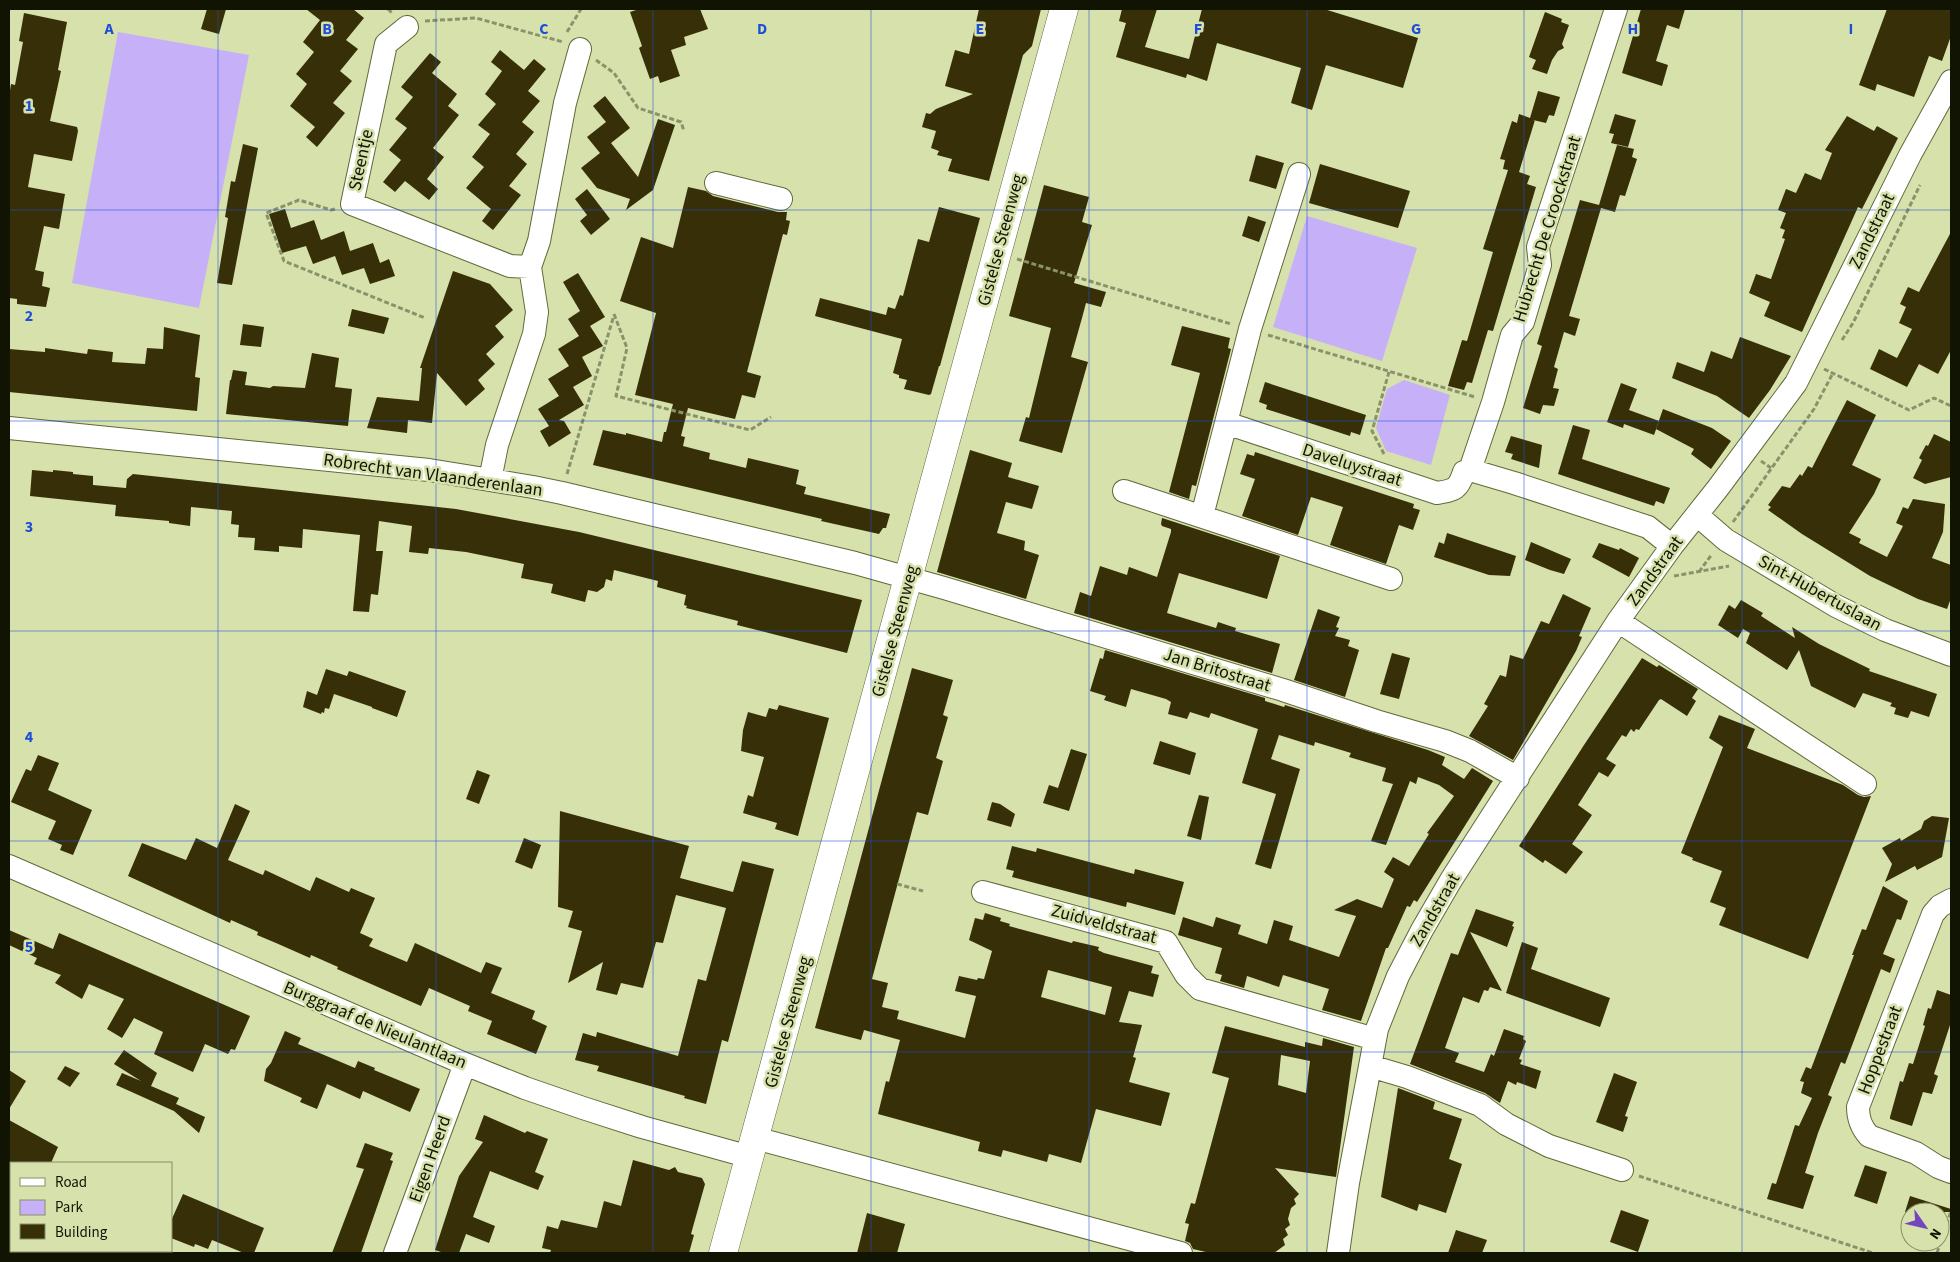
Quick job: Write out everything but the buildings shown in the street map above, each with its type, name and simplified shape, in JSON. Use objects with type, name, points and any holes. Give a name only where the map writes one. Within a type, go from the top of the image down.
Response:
[{"type":"main road","name":"Gistelse Steenweg","points":[[723,1253],[1064,9]]},
{"type":"street","name":"Hubrecht De Croockstraat","points":[[1470,470],[1493,402],[1512,335],[1523,322],[1540,265],[1538,247],[1616,9]]},
{"type":"street","name":"Steentje","points":[[407,27],[386,44],[352,204],[510,266],[530,268]]},
{"type":"street","points":[[490,480],[497,445],[534,334],[536,312],[530,268],[539,241],[564,102],[571,45]]},
{"type":"street","name":"Zandstraat","points":[[1338,1253],[1348,1183],[1377,1029],[1398,976],[1422,930],[1451,880],[1618,621],[1796,382],[1942,114],[1951,81]]},
{"type":"street","points":[[1202,516],[1250,329],[1299,174]]},
{"type":"street","points":[[716,182],[781,199]]},
{"type":"street","name":"Daveluystraat","points":[[1226,423],[1437,493],[1454,490],[1461,481],[1464,472],[1470,470]]},
{"type":"street","name":"Robrecht van Vlaanderenlaan","points":[[9,428],[429,470],[490,480],[562,494],[855,563],[909,578]]},
{"type":"street","points":[[1470,470],[1514,482],[1648,527],[1672,546]]},
{"type":"street","points":[[1124,491],[1391,579]]},
{"type":"street","name":"Sint-Hubertuslaan","points":[[1697,515],[1723,537],[1840,608],[1885,630],[1951,655]]},
{"type":"street","name":"Jan Britostraat","points":[[909,578],[1283,690],[1376,721],[1445,741],[1470,751],[1518,778]]},
{"type":"street","points":[[1618,621],[1865,784]]},
{"type":"street","name":"Burggraaf de Nieulantlaan","points":[[9,866],[465,1064],[525,1088],[583,1108],[642,1127],[753,1148],[1181,1253]]},
{"type":"street","name":"Zuidveldstraat","points":[[983,892],[1166,942],[1186,976],[1200,989],[1375,1039]]},
{"type":"street","name":"Hoppestraat","points":[[1945,1169],[1916,1153],[1869,1136],[1858,1118],[1858,1107],[1933,914],[1940,906],[1951,900]]},
{"type":"street","name":"Eigen Heerd","points":[[396,1253],[465,1064]]},
{"type":"street","points":[[1370,1066],[1407,1077],[1480,1105],[1506,1124],[1549,1146],[1622,1170]]},
{"type":"path","points":[[388,9],[407,27],[411,23],[418,22],[476,18],[571,45],[614,73],[638,108],[681,122],[684,131]]},
{"type":"path","points":[[571,45],[582,9]]},
{"type":"path","points":[[1838,346],[1853,324],[1922,181]]},
{"type":"path","points":[[352,204],[331,210],[299,200],[266,213],[284,262],[425,318]]},
{"type":"path","points":[[562,494],[614,314],[628,348],[616,396],[750,430],[771,417]]},
{"type":"path","points":[[1819,377],[1829,361]]},
{"type":"path","points":[[1824,369],[1909,410],[1934,398],[1951,406]]},
{"type":"path","points":[[1372,432],[1389,372]]},
{"type":"path","points":[[1699,572],[1814,409],[1833,373]]},
{"type":"path","points":[[1765,452],[1759,460],[1771,468]]},
{"type":"path","points":[[1672,572],[1668,577],[1731,566]]},
{"type":"path","points":[[897,884],[923,891]]},
{"type":"path","points":[[1622,1170],[1873,1253]]},
{"type":"path","points":[[1937,1253],[1951,1211]]},
{"type":"green space","points":[[118,32],[249,55],[199,308],[72,283]]},
{"type":"green space","points":[[1307,216],[1417,248],[1382,361],[1273,327]]},
{"type":"green space","points":[[1404,380],[1450,395],[1431,465],[1386,451],[1376,428],[1387,389]]}]
